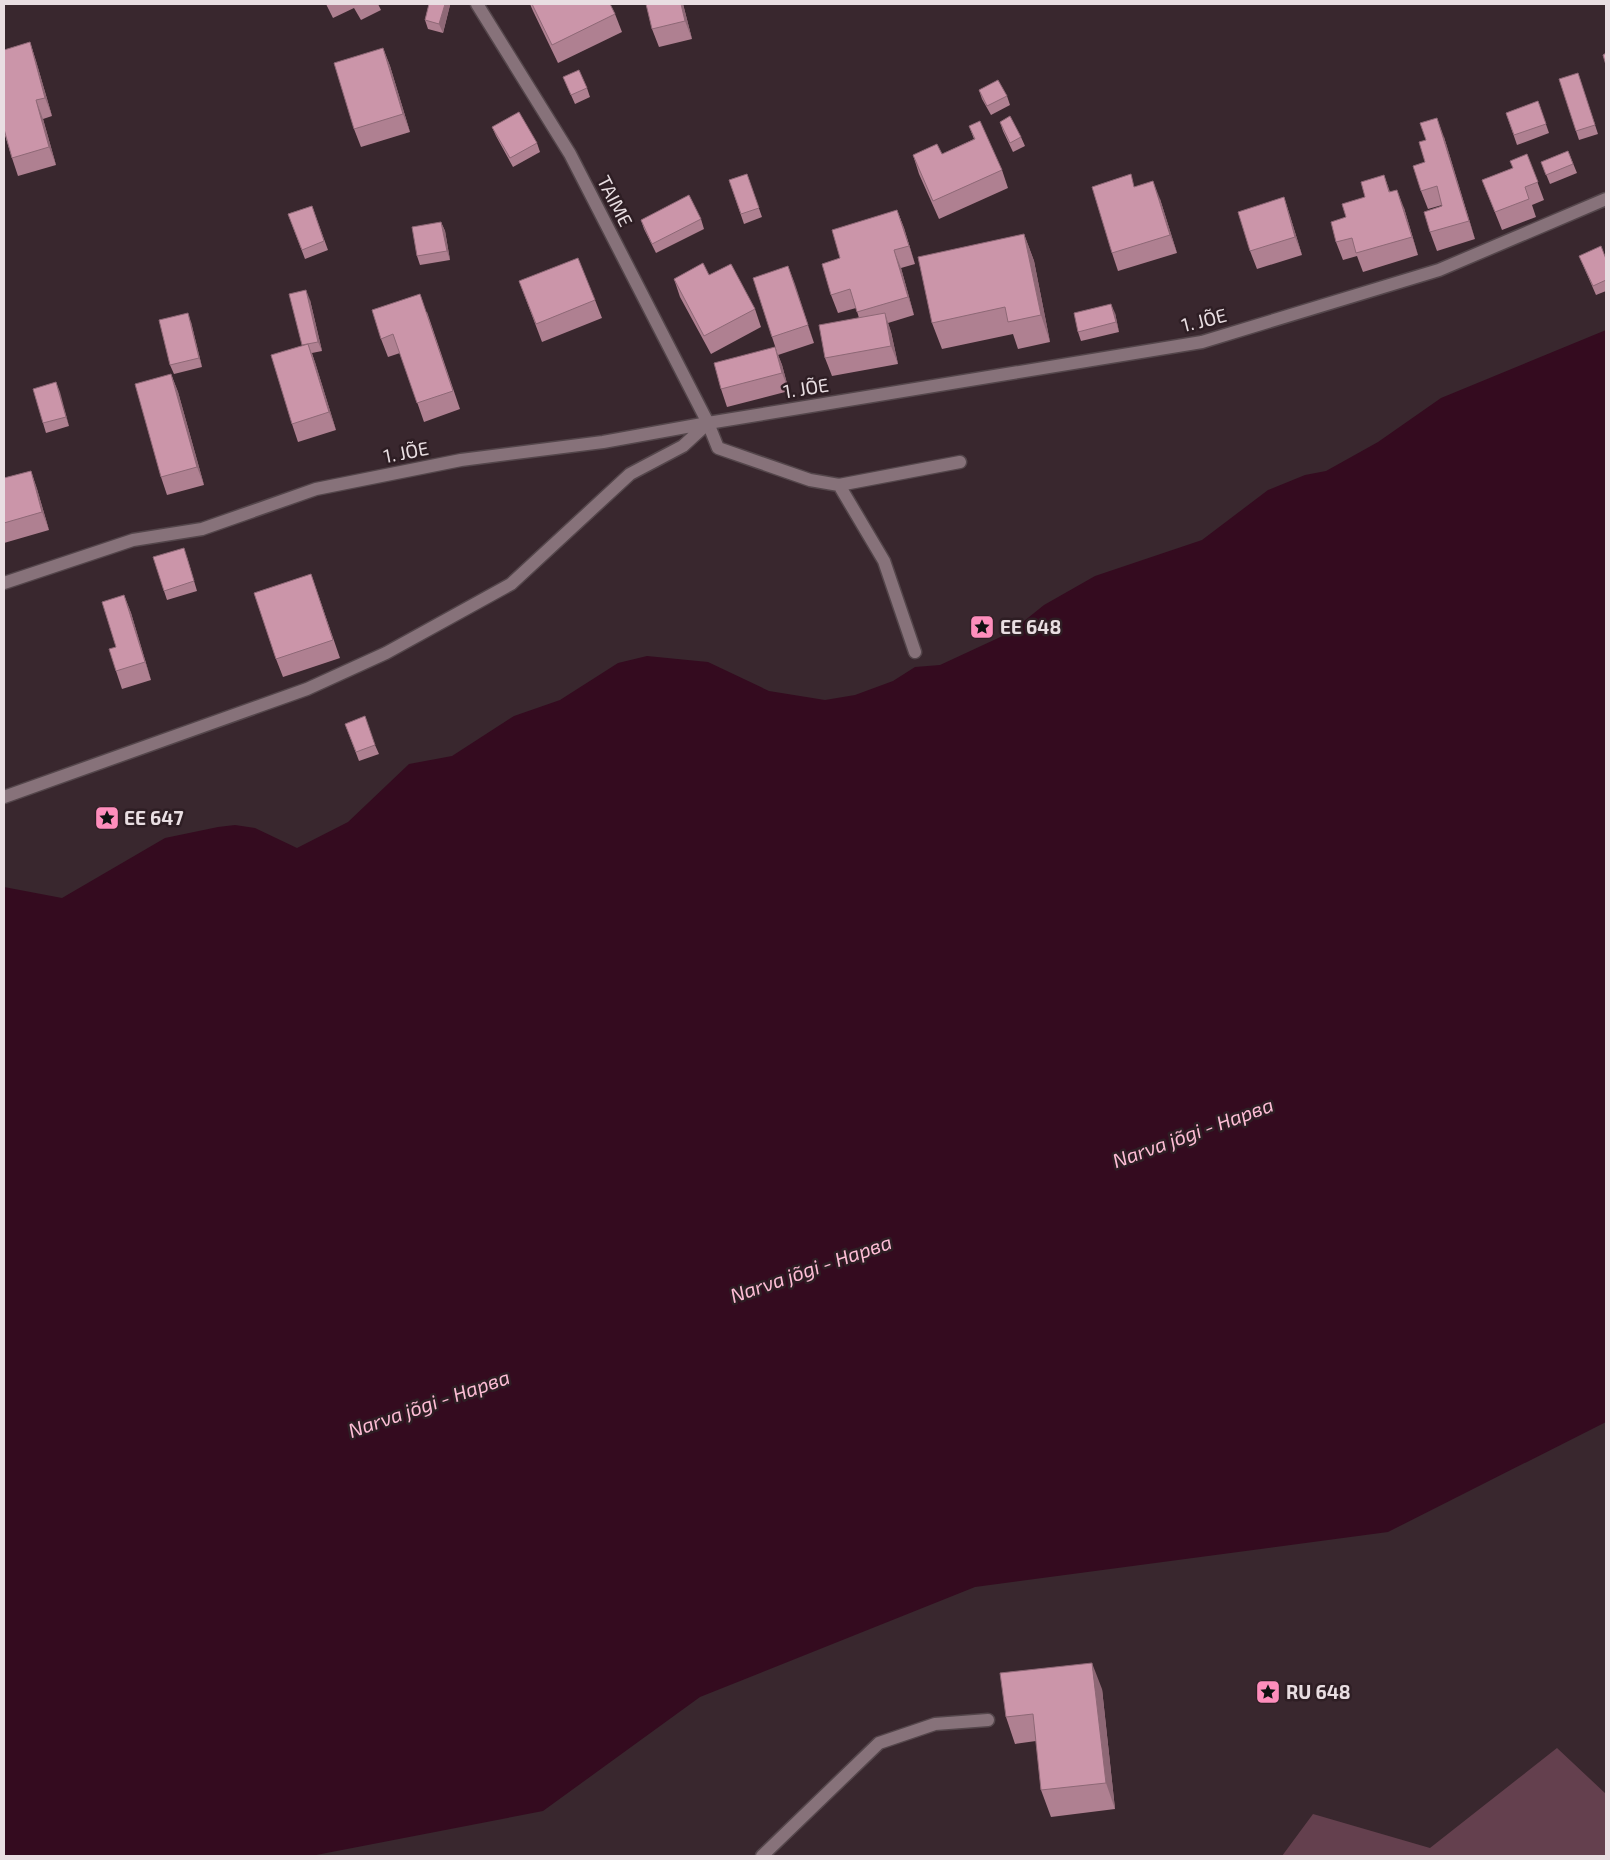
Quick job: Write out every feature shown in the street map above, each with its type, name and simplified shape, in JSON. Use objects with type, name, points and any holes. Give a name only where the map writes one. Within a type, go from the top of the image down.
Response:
[{"type":"street","name":"TAIME","points":[[477,4],[570,154],[708,423],[718,448],[810,480],[840,485]]},
{"type":"street","name":"1. JÕE","points":[[4,583],[133,540],[202,529],[316,489],[461,460],[603,442],[1202,342],[1439,270],[1606,199]]},
{"type":"street","points":[[4,797],[307,689],[386,654],[511,584],[630,474],[683,446],[708,423]]},
{"type":"street","points":[[915,652],[884,561],[840,485],[960,462]]},
{"type":"street","points":[[762,1856],[879,1743],[935,1724],[988,1720]]},
{"type":"shaded area","points":[[1557,1748],[1606,1794],[1606,1856],[1282,1856],[1313,1814],[1430,1848]]},
{"type":"water","name":"Narva jõgi - Нарва","points":[[1606,330],[1606,1422],[1388,1532],[975,1587],[700,1697],[543,1811],[311,1856],[4,1856],[4,887],[62,898],[165,838],[218,827],[235,825],[255,828],[297,848],[348,822],[409,764],[452,756],[514,716],[560,700],[618,663],[647,656],[708,662],[769,691],[825,700],[855,695],[893,681],[915,667],[940,665],[1009,633],[1044,605],[1095,576],[1202,540],[1268,490],[1305,475],[1326,471],[1378,442],[1441,398]]},
{"type":"building","points":[[429,4],[445,4],[439,24],[425,20]]},
{"type":"building","points":[[532,4],[610,4],[615,14],[552,45]]},
{"type":"building","points":[[646,4],[681,4],[685,21],[652,29]]},
{"type":"building","points":[[30,42],[45,98],[36,100],[49,147],[12,158],[4,129],[4,50]]},
{"type":"building","points":[[383,48],[403,114],[354,129],[334,63]]},
{"type":"building","points":[[1606,53],[1606,65],[1603,55]]},
{"type":"building","points":[[579,70],[587,88],[571,95],[563,77]]},
{"type":"building","points":[[1578,73],[1595,125],[1576,131],[1559,79]]},
{"type":"building","points":[[998,80],[1007,96],[987,106],[979,90]]},
{"type":"building","points":[[1538,101],[1546,124],[1514,135],[1506,113]]},
{"type":"building","points":[[519,112],[537,143],[510,158],[492,127]]},
{"type":"building","points":[[1010,116],[1021,137],[1010,143],[1000,122]]},
{"type":"building","points":[[1437,118],[1469,221],[1430,232],[1424,212],[1442,206],[1437,186],[1421,191],[1413,166],[1425,162],[1419,142],[1426,140],[1420,123]]},
{"type":"building","points":[[980,121],[1002,170],[933,201],[913,155],[937,144],[942,154],[975,139],[969,126]]},
{"type":"building","points":[[1568,151],[1573,164],[1546,175],[1541,162]]},
{"type":"building","points":[[1527,154],[1538,182],[1525,187],[1529,199],[1495,212],[1482,180],[1513,168],[1510,161]]},
{"type":"building","points":[[747,174],[759,208],[741,214],[729,180]]},
{"type":"building","points":[[1131,174],[1134,187],[1153,181],[1170,235],[1112,253],[1092,187]]},
{"type":"building","points":[[1384,175],[1389,192],[1397,190],[1412,237],[1356,253],[1352,238],[1336,242],[1331,222],[1346,217],[1342,204],[1365,197],[1361,182]]},
{"type":"building","points":[[689,195],[701,219],[652,244],[641,220]]},
{"type":"building","points":[[1284,197],[1295,237],[1250,251],[1238,212]]},
{"type":"building","points":[[312,206],[324,241],[302,250],[288,214]]},
{"type":"building","points":[[897,210],[909,246],[894,250],[908,297],[857,312],[850,289],[831,295],[822,264],[840,258],[832,230]]},
{"type":"building","points":[[441,222],[447,251],[417,256],[412,227]]},
{"type":"building","points":[[1024,234],[1041,315],[1008,322],[1005,307],[932,323],[918,257]]},
{"type":"building","points":[[1601,246],[1606,259],[1606,280],[1593,286],[1579,256]]},
{"type":"building","points":[[578,258],[595,300],[536,324],[519,281]]},
{"type":"building","points":[[703,263],[709,275],[731,264],[755,309],[704,336],[674,279]]},
{"type":"building","points":[[788,266],[808,325],[772,337],[753,278]]},
{"type":"building","points":[[306,290],[318,342],[302,345],[289,294]]},
{"type":"building","points":[[420,294],[453,391],[417,403],[393,334],[381,339],[372,310]]},
{"type":"building","points":[[1111,304],[1116,322],[1078,332],[1074,313]]},
{"type":"building","points":[[188,313],[199,358],[170,365],[159,320]]},
{"type":"building","points":[[885,313],[891,346],[825,358],[819,325]]},
{"type":"building","points":[[308,344],[329,412],[292,424],[271,355]]},
{"type":"building","points":[[775,347],[782,373],[721,389],[714,363]]},
{"type":"building","points":[[171,374],[197,467],[161,477],[135,384]]},
{"type":"building","points":[[56,382],[66,417],[43,423],[33,389]]},
{"type":"building","points":[[31,471],[42,512],[4,523],[4,478]]},
{"type":"building","points":[[184,548],[194,581],[164,591],[153,557]]},
{"type":"building","points":[[311,574],[333,640],[276,659],[254,593]]},
{"type":"building","points":[[124,595],[145,662],[116,671],[109,649],[116,647],[102,602]]},
{"type":"building","points":[[365,716],[375,745],[356,752],[345,724]]},
{"type":"building","points":[[1092,1663],[1106,1783],[1041,1790],[1033,1714],[1006,1717],[1000,1673]]},
{"type":"place","name":"EE 648","points":[[982,627]]},
{"type":"place","name":"EE 647","points":[[107,818]]},
{"type":"place","name":"RU 648","points":[[1268,1692]]}]
